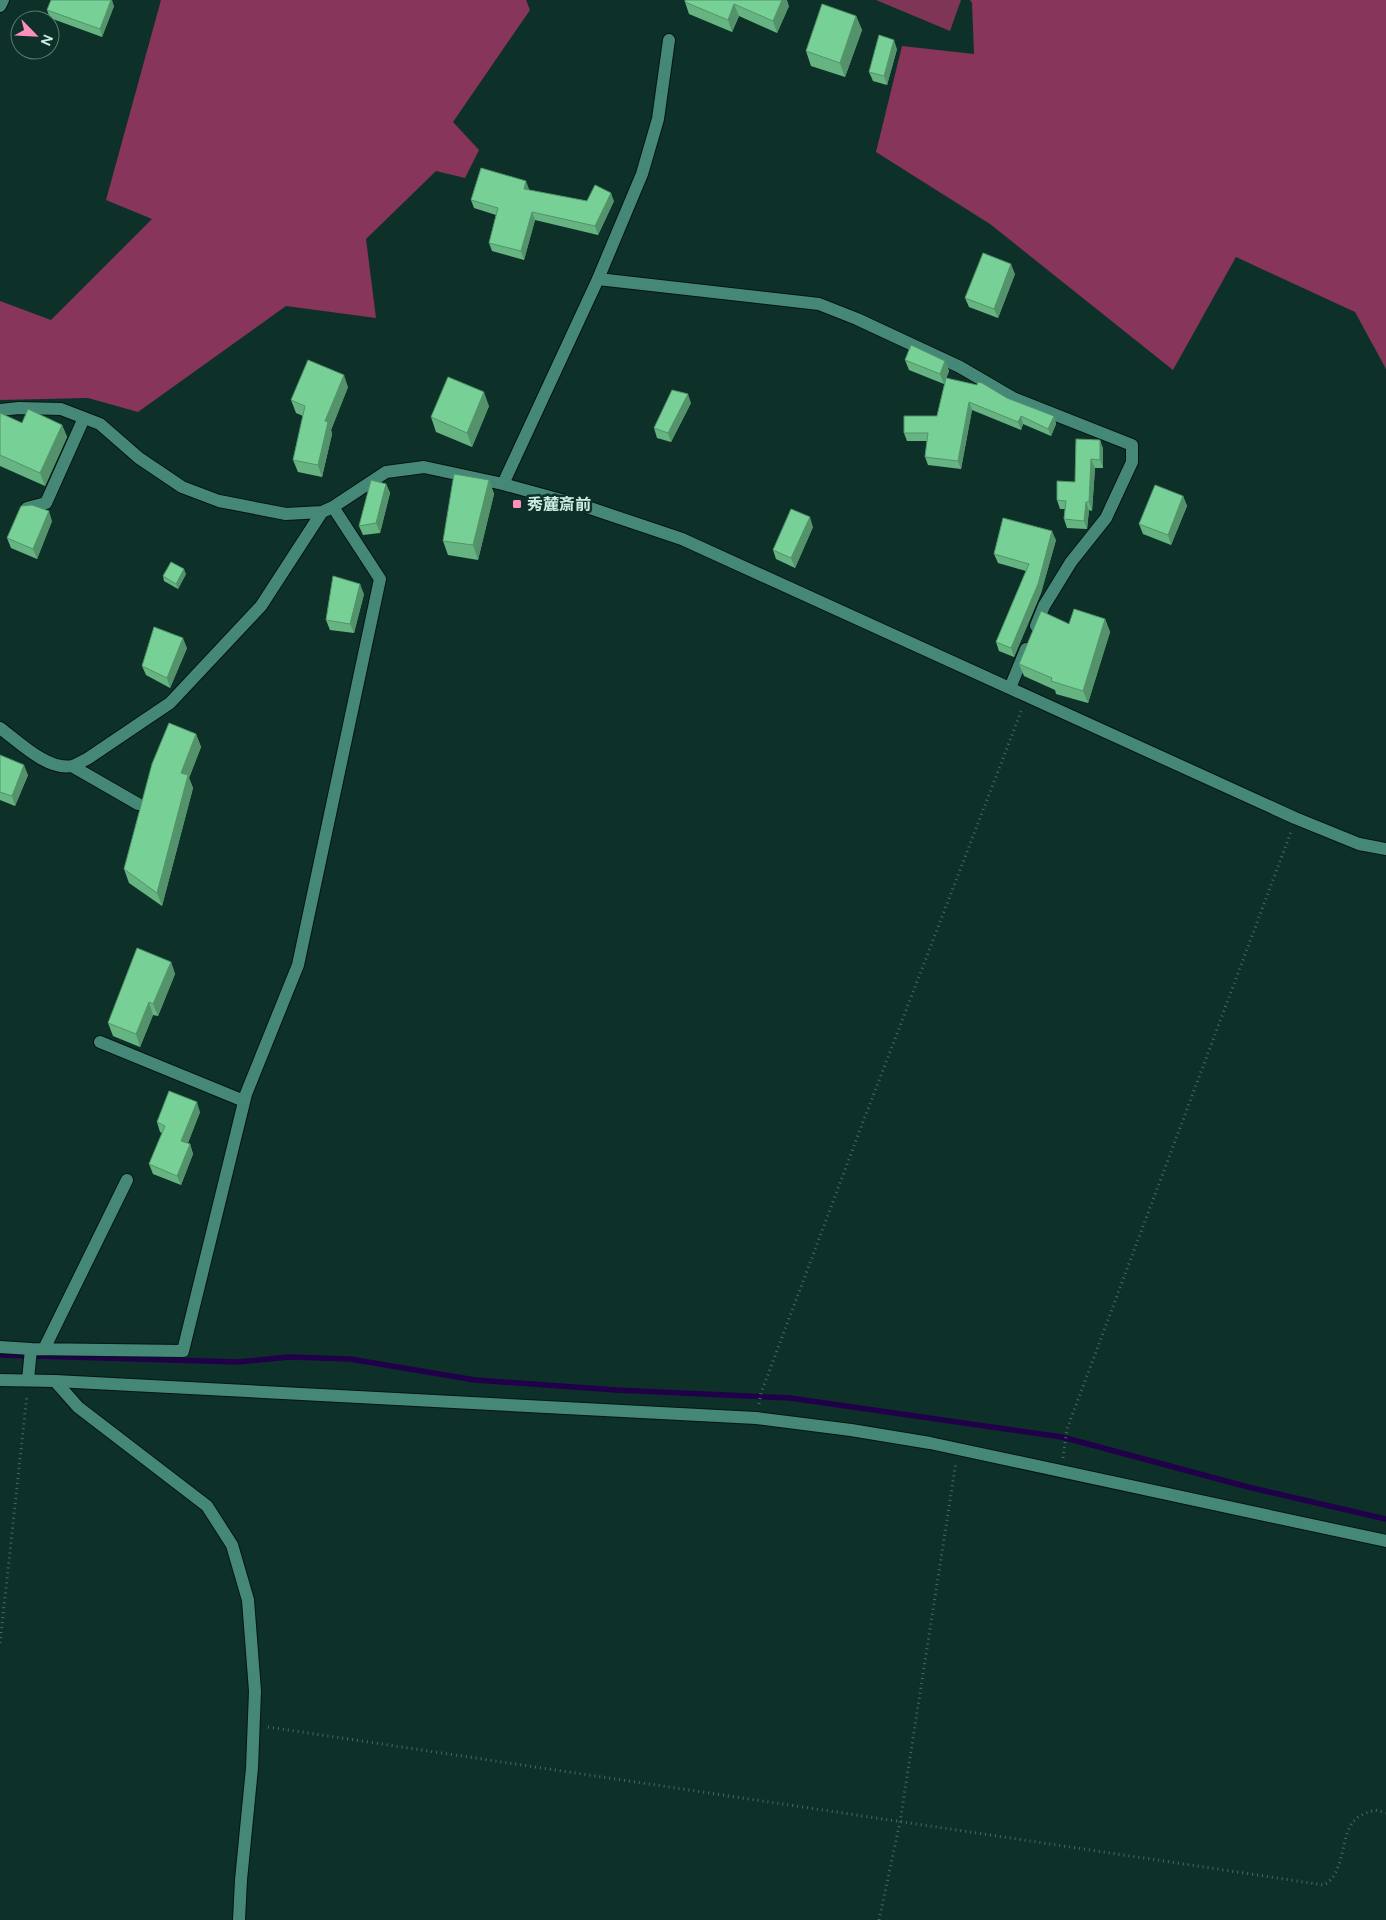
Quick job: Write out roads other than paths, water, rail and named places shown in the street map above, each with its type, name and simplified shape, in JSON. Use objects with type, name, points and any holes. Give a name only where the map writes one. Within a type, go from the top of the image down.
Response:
[{"type":"street","points":[[0,6],[3,0]]},
{"type":"street","points":[[502,484],[598,279],[642,174],[658,119],[670,40]]},
{"type":"street","points":[[598,279],[818,304],[857,319],[960,366],[1013,398],[1132,445],[1132,462],[1106,518],[1072,562],[1044,606],[1010,688]]},
{"type":"street","points":[[0,410],[19,408],[61,409],[100,424],[139,458],[182,487],[219,501],[286,514],[327,510]]},
{"type":"street","points":[[27,508],[46,503],[84,418]]},
{"type":"street","points":[[0,728],[43,760],[55,766],[72,766],[87,759],[170,703],[261,606],[327,510],[386,472],[424,467],[502,484],[590,508],[682,539],[1296,818],[1359,844],[1386,850]]},
{"type":"street","points":[[0,1347],[34,1354],[183,1350],[237,1098],[298,965],[380,579],[327,510]]},
{"type":"street","points":[[72,766],[138,804]]},
{"type":"street","points":[[100,1042],[237,1098]]},
{"type":"street","points":[[28,1380],[34,1354],[127,1180]]},
{"type":"street","points":[[0,1380],[55,1381],[756,1418],[851,1430],[958,1449],[1386,1541]]},
{"type":"street","points":[[55,1381],[78,1407],[207,1506],[232,1545],[248,1600],[255,1691],[252,1768],[239,1920]]},
{"type":"waterway","points":[[0,1355],[238,1362],[289,1357],[350,1359],[475,1380],[616,1390],[790,1398],[1062,1437],[1248,1487],[1386,1519]]},
{"type":"place","name":"秀麓斎前","points":[[517,504]]}]
